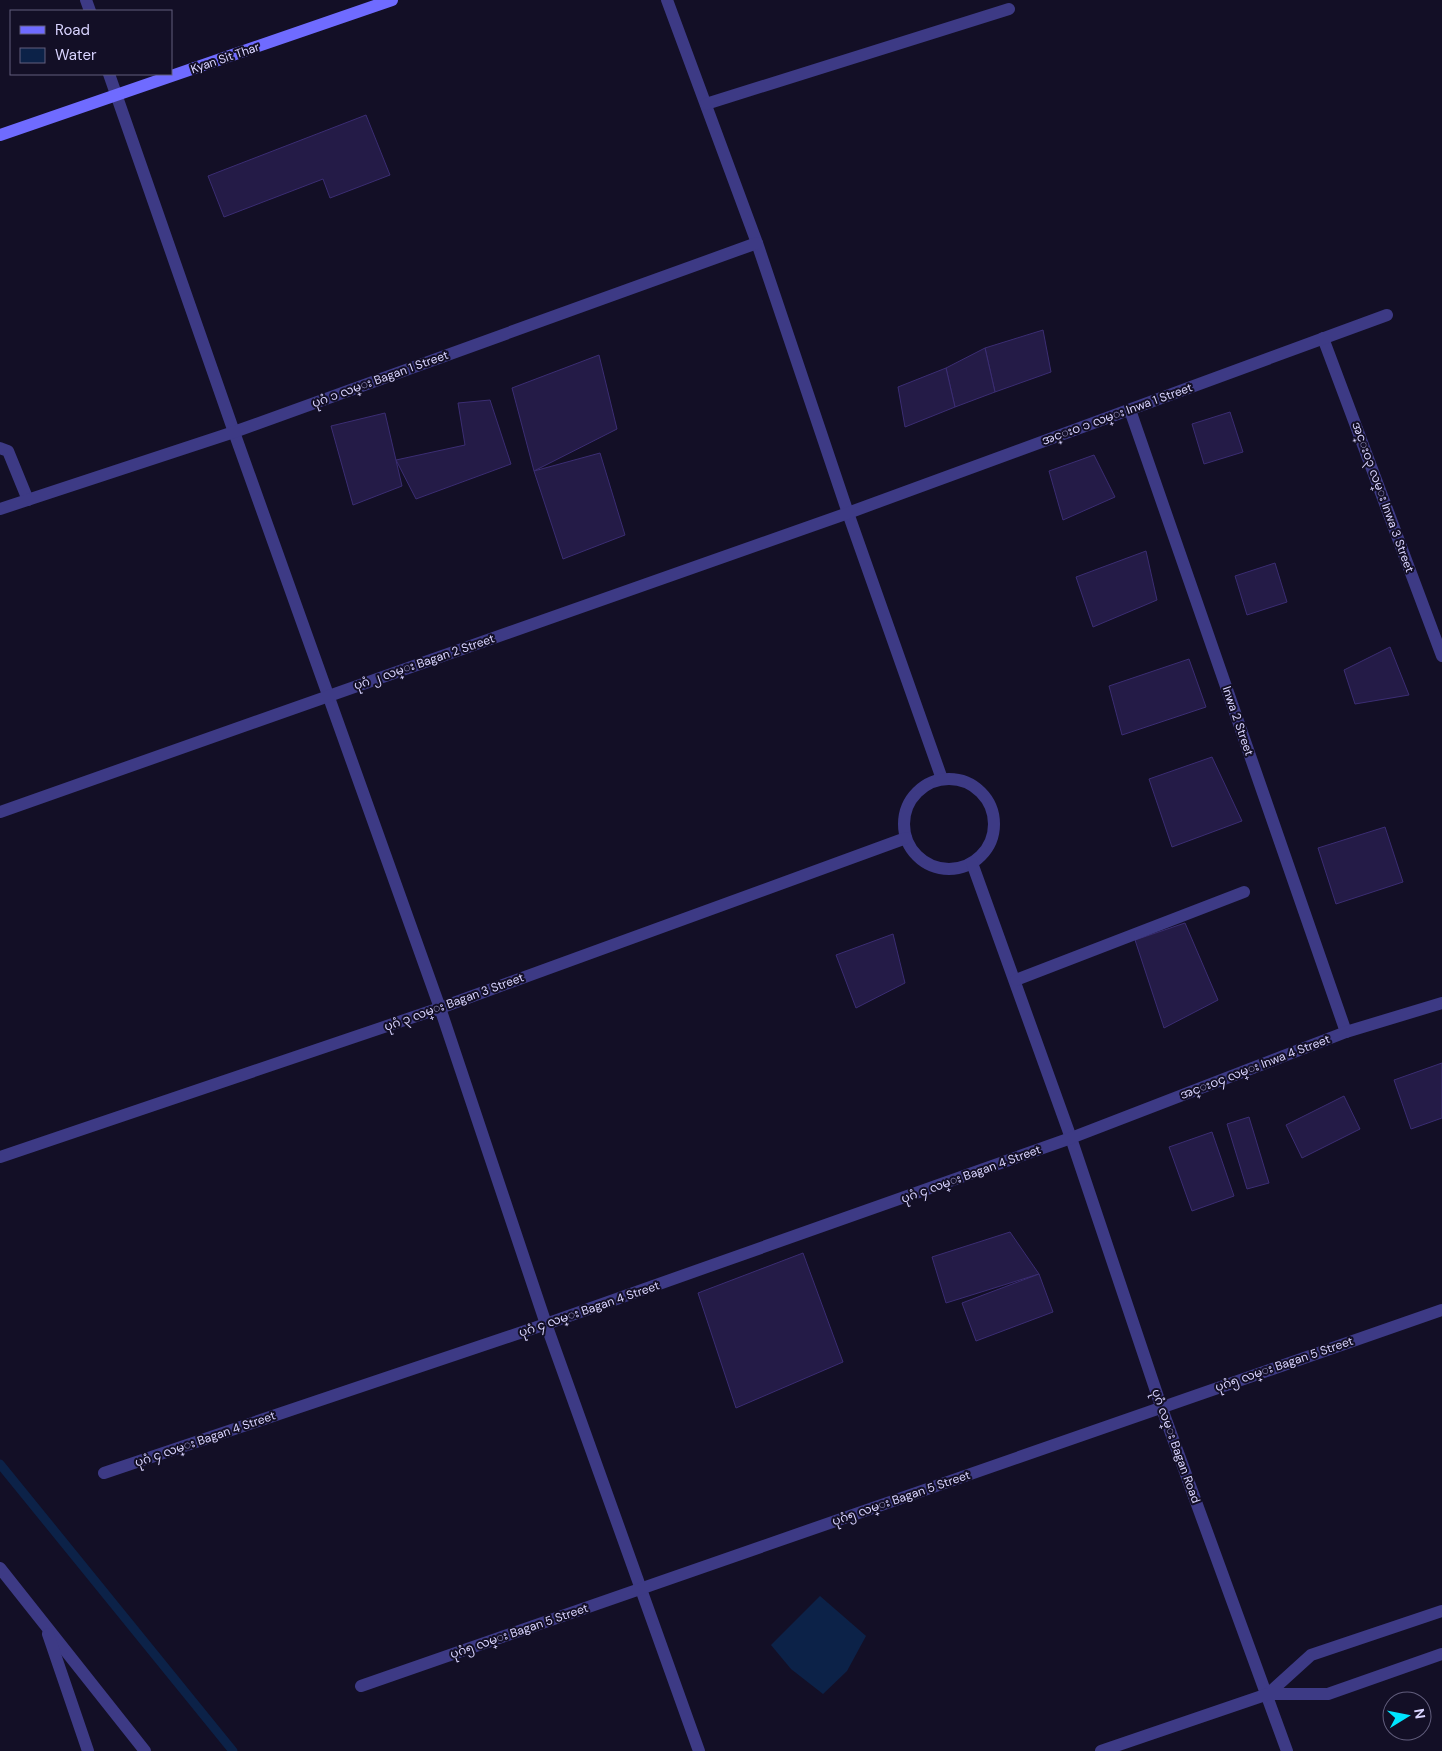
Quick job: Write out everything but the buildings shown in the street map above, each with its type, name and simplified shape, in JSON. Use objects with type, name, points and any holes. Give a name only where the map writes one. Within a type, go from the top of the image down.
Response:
[{"type":"main road","name":"Kyan Sit Thar","points":[[0,135],[392,0]]},
{"type":"street","points":[[667,0],[758,244],[848,513],[942,779]]},
{"type":"street","points":[[706,104],[1009,9]]},
{"type":"street","points":[[109,75],[234,432],[440,1008],[546,1324],[699,1751]]},
{"type":"street","name":"ပုဂံ ၁ လမ္း Bagan 1 Street","points":[[0,509],[234,432],[758,244]]},
{"type":"street","name":"အင္းဝ ၁ လမ္း Inwa 1 Street","points":[[848,513],[1386,315]]},
{"type":"street","name":"အင္းဝ၃ လမ္း Inwa 3 Street","points":[[1324,338],[1442,656]]},
{"type":"street","name":"Inwa 2 Street","points":[[1130,410],[1346,1032]]},
{"type":"street","points":[[0,448],[8,451],[28,500]]},
{"type":"street","name":"ပုဂံ ၂ လမ္း Bagan 2 Street","points":[[0,812],[848,513]]},
{"type":"street","points":[[942,779],[957,779],[972,785],[984,796],[992,809],[994,823],[992,839],[984,853],[972,863],[955,869],[940,868],[925,863],[913,852],[906,838],[903,823],[907,807],[915,794],[927,784],[942,779]]},
{"type":"street","name":"ပုဂံ ၃ လမ္း Bagan 3 Street","points":[[0,1157],[440,1008],[906,838]]},
{"type":"street","name":"ပုဂံ လမ္း Bagan Road","points":[[972,863],[1016,980],[1071,1138],[1161,1406],[1268,1694],[1287,1751]]},
{"type":"street","points":[[1016,980],[1244,892]]},
{"type":"street","name":"အင္းဝ၄ လမ္း Inwa 4 Street","points":[[1071,1138],[1346,1032],[1442,1003]]},
{"type":"street","name":"ပုဂံ ၄ လမ္း Bagan 4 Street","points":[[104,1473],[546,1324],[1071,1138]]},
{"type":"street","name":"ပုဂံ၅ လမ္း Bagan 5 Street","points":[[361,1686],[1161,1406],[1442,1310]]},
{"type":"street","points":[[0,1568],[145,1751]]},
{"type":"street","points":[[1268,1694],[1311,1655],[1442,1611]]},
{"type":"street","points":[[45,1624],[88,1751]]},
{"type":"street","points":[[1100,1751],[1268,1694],[1328,1694],[1442,1654]]},
{"type":"water","points":[[820,1596],[866,1636],[847,1671],[823,1694],[791,1669],[771,1645]]},
{"type":"waterway","points":[[0,1464],[233,1751]]}]
